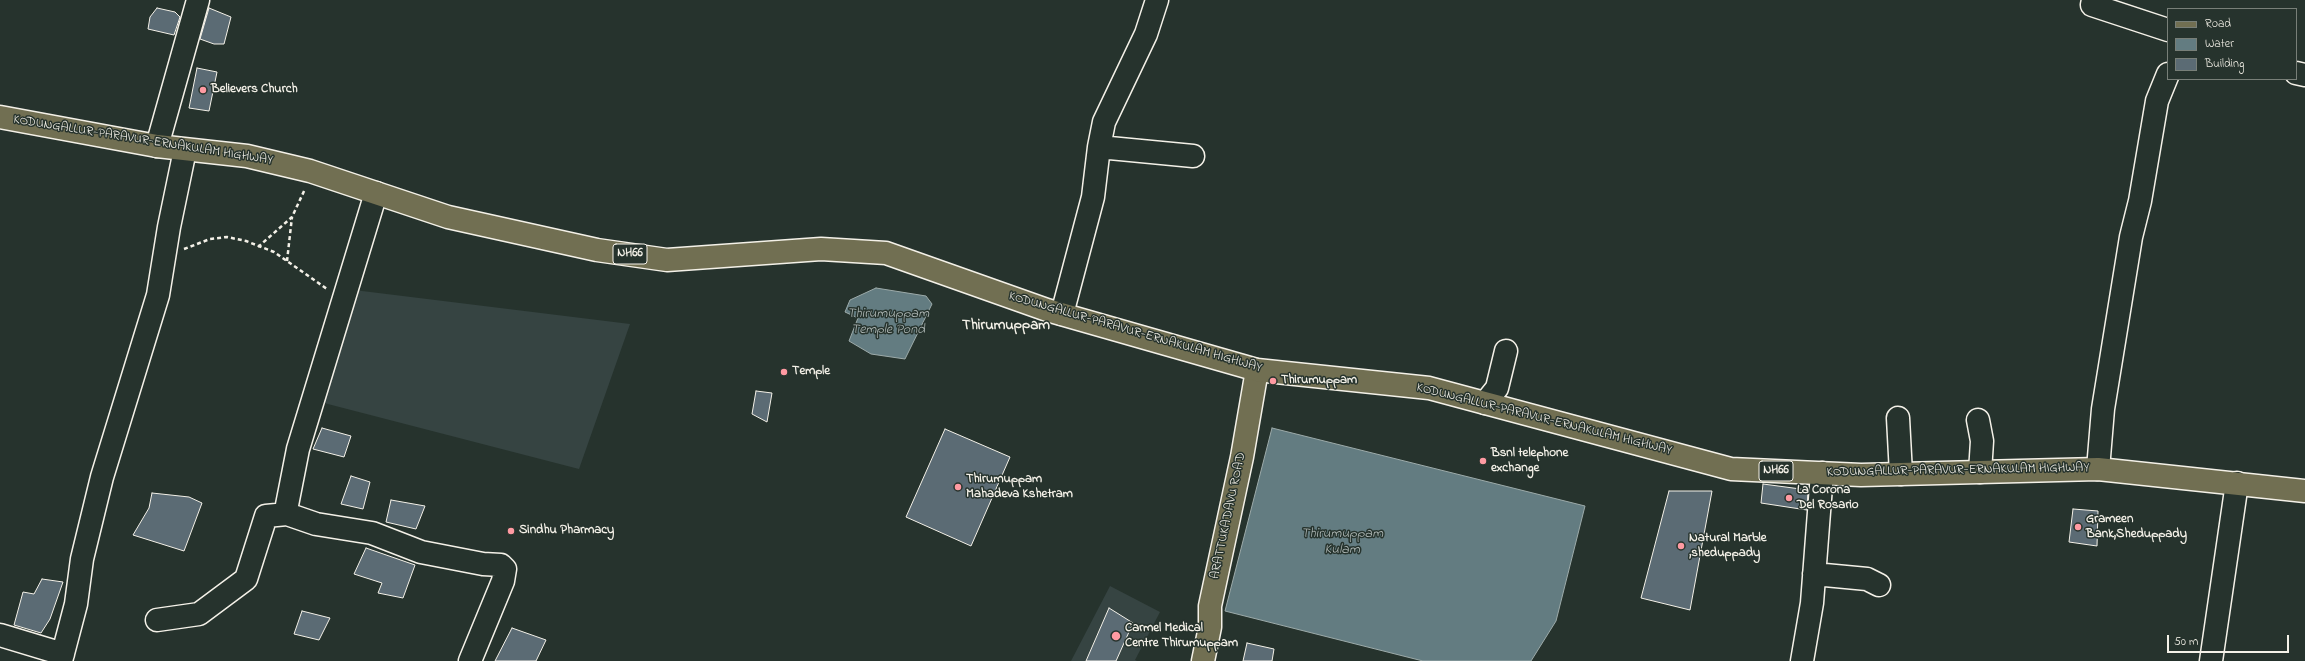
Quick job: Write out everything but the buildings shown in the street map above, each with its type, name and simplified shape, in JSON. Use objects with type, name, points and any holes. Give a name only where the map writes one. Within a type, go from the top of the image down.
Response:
[{"type":"main road","name":"KODUNGALLUR-PARAVUR-ERNAKULAM HIGHWAY","points":[[0,117],[157,146],[247,156],[310,171],[448,217],[598,250],[667,260],[821,249],[886,253],[1062,314],[1257,370],[1429,388],[1731,469],[1822,473],[1901,474],[2098,469],[2305,491]]},
{"type":"main road","name":"ARATTUKADAVU ROAD","points":[[1203,661],[1210,627],[1210,606],[1242,457],[1257,370]]},
{"type":"street","points":[[157,146],[198,0]]},
{"type":"street","points":[[1062,314],[1093,197],[1099,147],[1104,122],[1146,34],[1157,0]]},
{"type":"street","points":[[2093,0],[2092,5],[2167,30]]},
{"type":"street","points":[[2098,469],[2103,409],[2131,237],[2140,201],[2157,101],[2167,76]]},
{"type":"street","points":[[1099,147],[1193,156]]},
{"type":"street","points":[[0,635],[62,658],[76,604],[82,559],[102,477],[158,295],[164,254],[185,150]]},
{"type":"street","points":[[287,514],[287,504],[298,449],[376,193]]},
{"type":"street","points":[[1485,403],[1497,388],[1506,351]]},
{"type":"street","points":[[1898,418],[1901,474]]},
{"type":"street","points":[[1978,420],[1982,441],[1980,472]]},
{"type":"street","points":[[1802,661],[1814,574],[1822,473]]},
{"type":"street","points":[[2211,661],[2237,483]]},
{"type":"street","points":[[157,620],[199,614],[246,579],[266,516],[287,514],[316,524],[372,533],[421,552],[483,564],[501,565],[504,569],[503,581],[470,661]]},
{"type":"street","points":[[1814,574],[1867,579],[1879,585]]},
{"type":"path","points":[[287,261],[292,217],[306,185],[310,171]]},
{"type":"path","points":[[258,247],[292,217]]},
{"type":"path","points":[[164,254],[180,252],[196,243],[210,239],[228,238],[246,241],[274,252],[326,289],[333,290]]},
{"type":"shaded area","points":[[354,290],[630,324],[579,469],[324,403]]},
{"type":"shaded area","name":"Carmel Medical Centre Thirumuppam","points":[[1110,586],[1160,612],[1135,660],[1137,661],[1071,661]]},
{"type":"water","name":"Thirumuppam Temple Pond","points":[[876,288],[926,296],[932,304],[905,359],[871,354],[849,341],[858,318],[845,312],[850,300]]},
{"type":"water","name":"Thirumuppam Kulam","points":[[1272,428],[1585,506],[1556,621],[1531,661],[1423,661],[1225,611]]},
{"type":"place","name":"Believers Church","points":[[203,90]]},
{"type":"place","name":"Temple","points":[[784,372]]},
{"type":"place","name":"Thirumuppam","points":[[1273,381]]},
{"type":"place","name":"Bsnl telephone exchange","points":[[1483,461]]},
{"type":"place","name":"Thirumuppam Mahadeva Kshetram","points":[[958,487]]},
{"type":"place","name":"La Corona Del Rosario","points":[[1789,498]]},
{"type":"place","name":"Grameen Bank,Sheduppady","points":[[2078,527]]},
{"type":"place","name":"Sindhu Pharmacy","points":[[511,531]]},
{"type":"place","name":"Natural Marble ,sheduppady","points":[[1681,546]]},
{"type":"place","name":"Carmel Medical Centre Thirumuppam","points":[[1116,636]]},
{"type":"district","name":"Thirumuppam","points":[[1006,327]]}]
